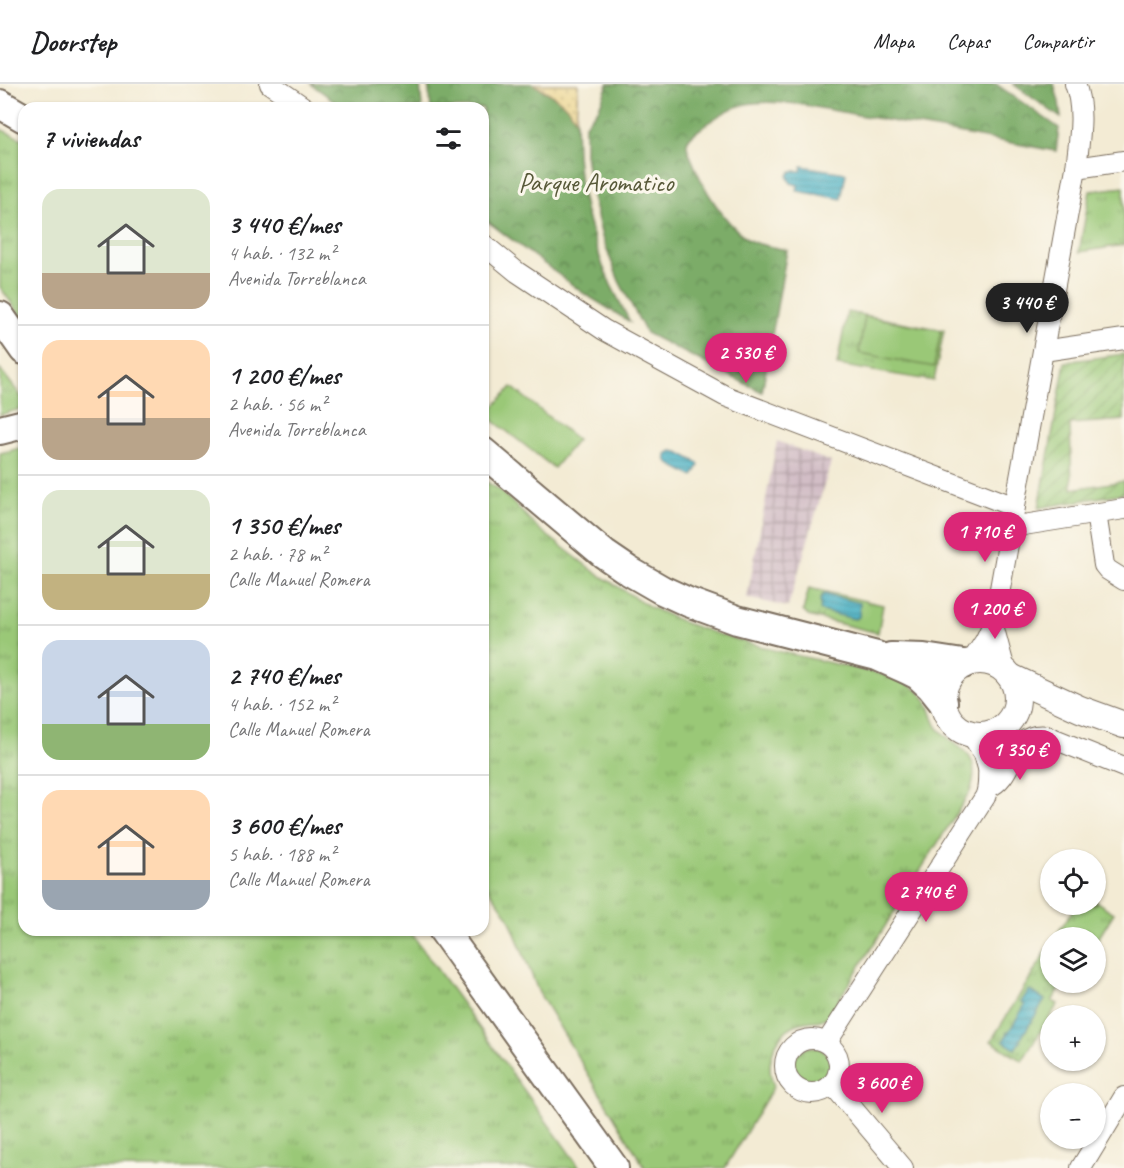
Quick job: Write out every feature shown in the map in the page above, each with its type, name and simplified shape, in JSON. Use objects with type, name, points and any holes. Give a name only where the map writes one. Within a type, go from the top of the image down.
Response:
[{"type":"highway","points":[[0,104],[18,114]]},
{"type":"highway","points":[[0,316],[18,342]]},
{"type":"highway","points":[[0,333],[18,354]]},
{"type":"highway","points":[[489,457],[604,554],[662,590],[737,620],[877,656],[918,675],[943,702]]},
{"type":"highway","points":[[489,470],[511,476]]},
{"type":"highway","points":[[877,656],[968,662]]},
{"type":"highway","points":[[447,936],[614,1168]]},
{"type":"highway","points":[[524,1044],[552,1100],[598,1168]]},
{"type":"main road","points":[[1080,709],[1042,709],[988,734],[970,734],[955,725],[945,710],[943,693],[956,669],[968,662],[990,661],[1008,673],[1080,709],[1124,725]]},
{"type":"main road","points":[[1004,725],[1015,711],[1017,702],[1015,685],[1008,673]]},
{"type":"street","points":[[270,84],[296,102]]},
{"type":"street","points":[[968,662],[986,641],[993,625],[1076,168],[1080,140],[1078,86]]},
{"type":"street","points":[[1076,168],[1124,161]]},
{"type":"street","points":[[489,249],[517,272],[604,330],[725,396],[1015,507]]},
{"type":"street","points":[[1043,351],[1124,339]]},
{"type":"street","points":[[1011,527],[1124,508]]},
{"type":"street","points":[[1096,513],[1104,565],[1124,580]]},
{"type":"street","points":[[993,625],[1008,673]]},
{"type":"street","points":[[827,1042],[985,796],[1004,725]]},
{"type":"street","points":[[970,734],[984,754],[988,778]]},
{"type":"street","points":[[988,778],[998,782],[1020,745],[1026,739],[1039,735],[1047,736],[1124,767]]},
{"type":"street","points":[[809,1038],[827,1042],[833,1047],[837,1054],[839,1070],[832,1084],[818,1093],[801,1091],[794,1086],[785,1071],[785,1062],[793,1046],[809,1038]]},
{"type":"street","points":[[832,1084],[903,1168]]},
{"type":"street","points":[[1081,1168],[1124,1097]]},
{"type":"shaded area","points":[[777,441],[831,462],[788,607],[747,598]]},
{"type":"green space","points":[[311,84],[420,84],[422,102],[336,102]]},
{"type":"green space","points":[[428,84],[533,84],[558,99],[571,111],[576,119],[580,185],[586,213],[602,264],[630,322],[583,293],[489,222],[489,102],[430,102]]},
{"type":"green space","name":"Parque Aromatico","points":[[608,84],[996,84],[1059,128],[1056,151],[798,104],[759,102],[726,111],[691,136],[687,147],[697,171],[708,193],[730,223],[751,241],[787,250],[762,392],[646,333],[619,281],[602,237],[589,183],[585,154],[585,124],[599,108]]},
{"type":"green space","points":[[1013,84],[1054,84],[1061,118]]},
{"type":"green space","points":[[0,129],[18,137],[18,312],[0,287]]},
{"type":"green space","points":[[1124,187],[1124,245],[1079,252],[1090,191]]},
{"type":"green space","points":[[847,312],[944,330],[934,381],[837,365]]},
{"type":"green space","points":[[865,316],[941,330],[934,367],[859,353]]},
{"type":"green space","points":[[1124,354],[1124,420],[1070,424],[1072,489],[1124,481],[1124,493],[1039,508],[1065,362]]},
{"type":"green space","points":[[0,369],[18,392],[18,410],[0,415]]},
{"type":"green space","points":[[512,387],[577,440],[554,468],[489,417],[489,412]]},
{"type":"green space","points":[[18,448],[18,936],[413,936],[580,1168],[0,1168],[0,453]]},
{"type":"green space","points":[[489,484],[500,490],[539,529],[596,573],[650,607],[685,623],[720,635],[777,651],[894,677],[908,684],[924,698],[938,728],[967,754],[974,768],[970,792],[829,1015],[820,1020],[792,1027],[778,1040],[770,1067],[774,1086],[725,1168],[645,1168],[539,993],[508,916],[489,889]]},
{"type":"green space","points":[[809,588],[883,605],[878,633],[808,616],[803,611]]},
{"type":"green space","points":[[1106,908],[1114,913],[1105,927],[1062,927],[1069,915],[1106,915]]},
{"type":"green space","points":[[1040,962],[1040,993],[1057,993],[1052,1001],[1058,1004],[1040,1005],[1040,1032],[1022,1061],[991,1041]]},
{"type":"green space","points":[[812,1047],[825,1053],[831,1066],[825,1079],[812,1085],[799,1079],[793,1066],[799,1053]]},
{"type":"sand","points":[[533,84],[578,84],[576,119],[562,103]]},
{"type":"water","points":[[802,166],[846,173],[841,199],[797,191],[798,185],[791,183],[788,176],[792,171],[801,171]]},
{"type":"water","points":[[672,451],[698,463],[694,475],[692,476],[667,461],[666,454]]},
{"type":"water","points":[[824,594],[860,603],[859,617],[855,619],[821,611],[820,601]]},
{"type":"water","points":[[1029,990],[1045,1000],[1015,1049],[1003,1041],[1025,1005],[1021,1002]]}]
